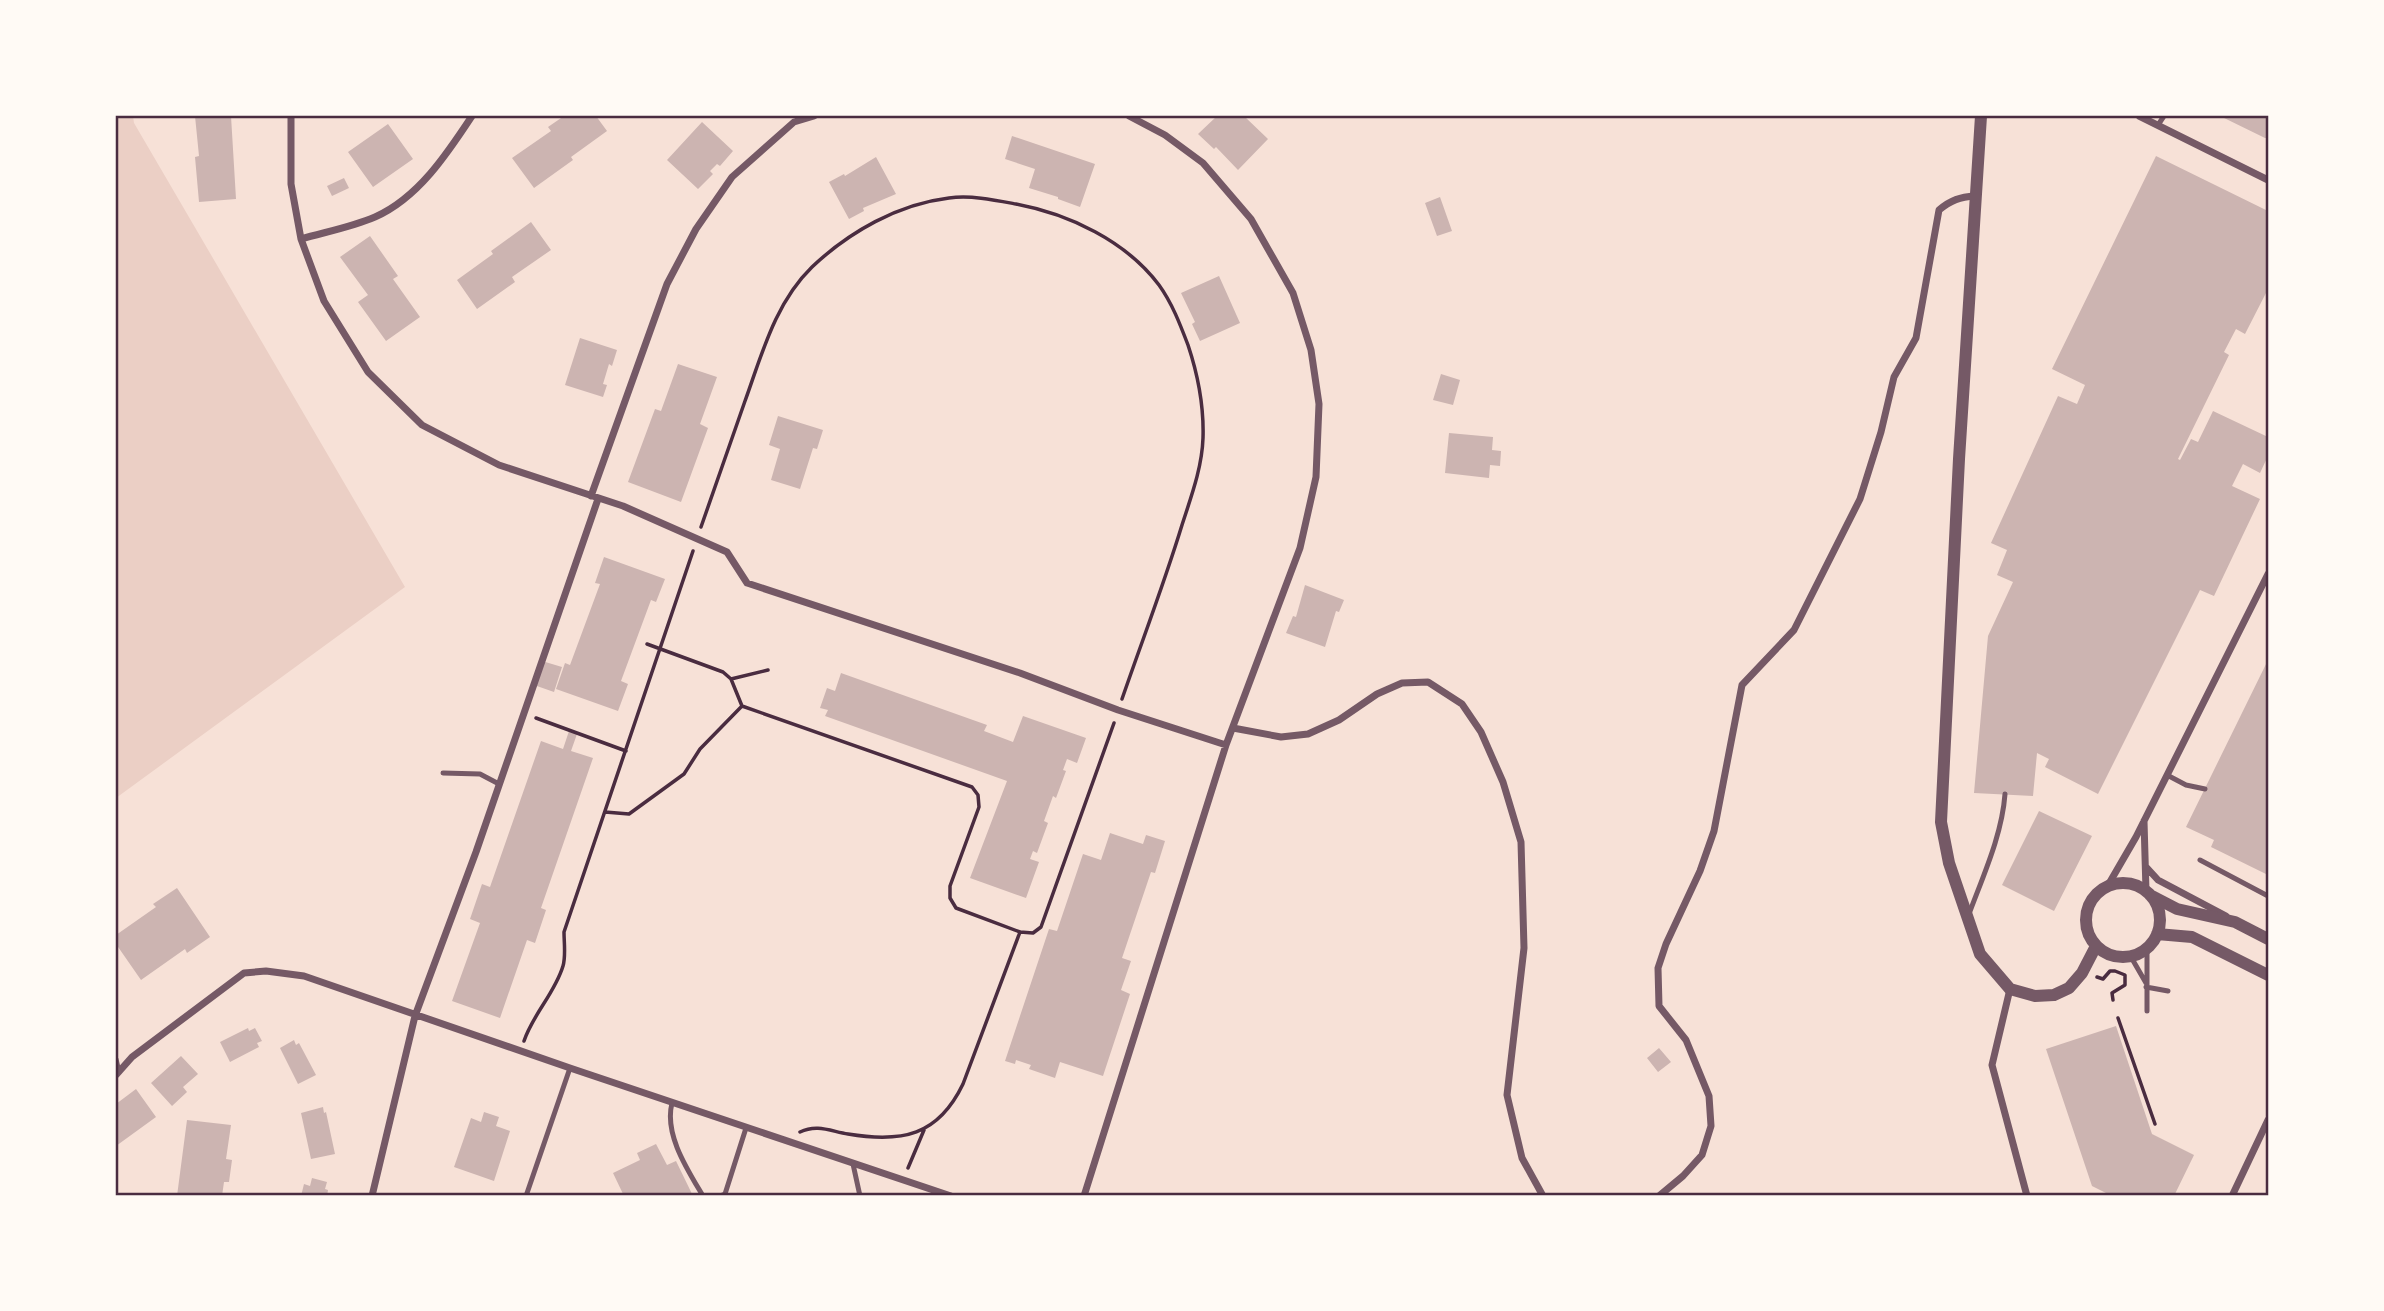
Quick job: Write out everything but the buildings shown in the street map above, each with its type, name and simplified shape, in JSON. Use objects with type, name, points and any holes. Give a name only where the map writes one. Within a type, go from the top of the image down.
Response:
[{"type":"street","points":[[291,116],[291,184],[301,239],[324,301],[368,372],[422,425],[499,465],[624,506],[727,552],[747,583],[1020,673],[1118,710],[1226,745]]},
{"type":"street","points":[[301,239],[375,216],[409,195],[450,151],[472,116]]},
{"type":"street","points":[[372,1195],[415,1016],[524,713],[667,284],[696,229],[732,177],[794,122],[814,116]]},
{"type":"street","points":[[1084,1195],[1226,745],[1300,548],[1316,477],[1319,404],[1311,350],[1293,293],[1251,219],[1203,163],[1165,135],[1129,116]]},
{"type":"street","points":[[1981,116],[1959,459],[1941,822],[1949,863],[1980,954],[2010,989],[2035,996],[2054,995],[2069,988],[2082,973],[2096,946]]},
{"type":"street","points":[[2139,116],[2269,180]]},
{"type":"street","points":[[1659,1195],[1683,1176],[1702,1155],[1711,1126],[1709,1096],[1686,1040],[1659,1006],[1658,968],[1666,944],[1700,871],[1714,831],[1742,685],[1794,630],[1860,499],[1881,432],[1894,377],[1916,338],[1939,210],[1948,202],[1975,196]]},
{"type":"street","points":[[2144,820],[2148,893],[2155,902],[2160,918],[2157,934],[2147,948],[2131,957],[2118,957],[2106,953],[2089,937],[2086,914],[2090,903],[2107,887],[2144,820],[2269,573]]},
{"type":"street","points":[[1233,728],[1281,737],[1308,734],[1339,720],[1377,694],[1402,683],[1429,682],[1462,704],[1482,733],[1503,782],[1521,842],[1524,948],[1507,1096],[1522,1158],[1543,1195]]},
{"type":"street","points":[[2147,868],[2158,880],[2269,939]]},
{"type":"street","points":[[2107,887],[2127,884],[2177,909],[2235,922]]},
{"type":"street","points":[[2157,934],[2192,937],[2269,975]]},
{"type":"street","points":[[117,1074],[132,1057],[244,973],[266,971],[304,976],[789,1143],[951,1195]]},
{"type":"street","points":[[2010,989],[1992,1065],[2027,1195]]},
{"type":"street","points":[[2232,1195],[2269,1120]]},
{"type":"lane","points":[[2158,125],[2164,116]]},
{"type":"lane","points":[[443,774],[480,774],[499,784]]},
{"type":"lane","points":[[2167,775],[2186,785],[2205,789]]},
{"type":"lane","points":[[1967,917],[1986,870],[2005,794]]},
{"type":"lane","points":[[2200,860],[2269,896]]},
{"type":"lane","points":[[2147,948],[2147,1011]]},
{"type":"lane","points":[[2131,957],[2146,985],[2168,991]]},
{"type":"lane","points":[[116,1059],[117,1074]]},
{"type":"lane","points":[[526,1195],[570,1068]]},
{"type":"lane","points":[[671,1103],[668,1118],[674,1139],[703,1195]]},
{"type":"lane","points":[[720,1195],[725,1194],[746,1128]]},
{"type":"lane","points":[[853,1164],[860,1195]]},
{"type":"path","points":[[520,1051],[530,1023],[556,982],[564,963],[564,932],[626,751],[660,649],[696,539],[767,339],[786,298],[811,268],[841,243],[869,225],[912,206],[951,198],[990,199],[1043,209],[1104,237],[1135,261],[1158,284],[1181,326],[1193,361],[1202,403],[1203,438],[1195,485],[1041,927],[1033,933],[1020,932],[956,908],[950,898],[950,886],[979,807],[978,795],[972,787],[742,706],[731,679],[723,672],[660,649],[647,644]]},
{"type":"path","points":[[731,679],[768,670]]},
{"type":"path","points":[[605,812],[629,814],[684,774],[700,749],[742,706]]},
{"type":"path","points":[[524,713],[626,751]]},
{"type":"path","points":[[789,1143],[793,1135],[810,1128],[881,1138],[919,1132],[939,1120],[953,1104],[963,1084],[1020,932]]},
{"type":"path","points":[[2095,976],[2103,979],[2110,971],[2123,973],[2125,985],[2112,993],[2113,1000]]},
{"type":"path","points":[[2118,1017],[2155,1124]]},
{"type":"path","points":[[902,1180],[925,1128]]},
{"type":"shaded area","points":[[116,116],[133,116],[134,123],[405,587],[116,798]]}]
